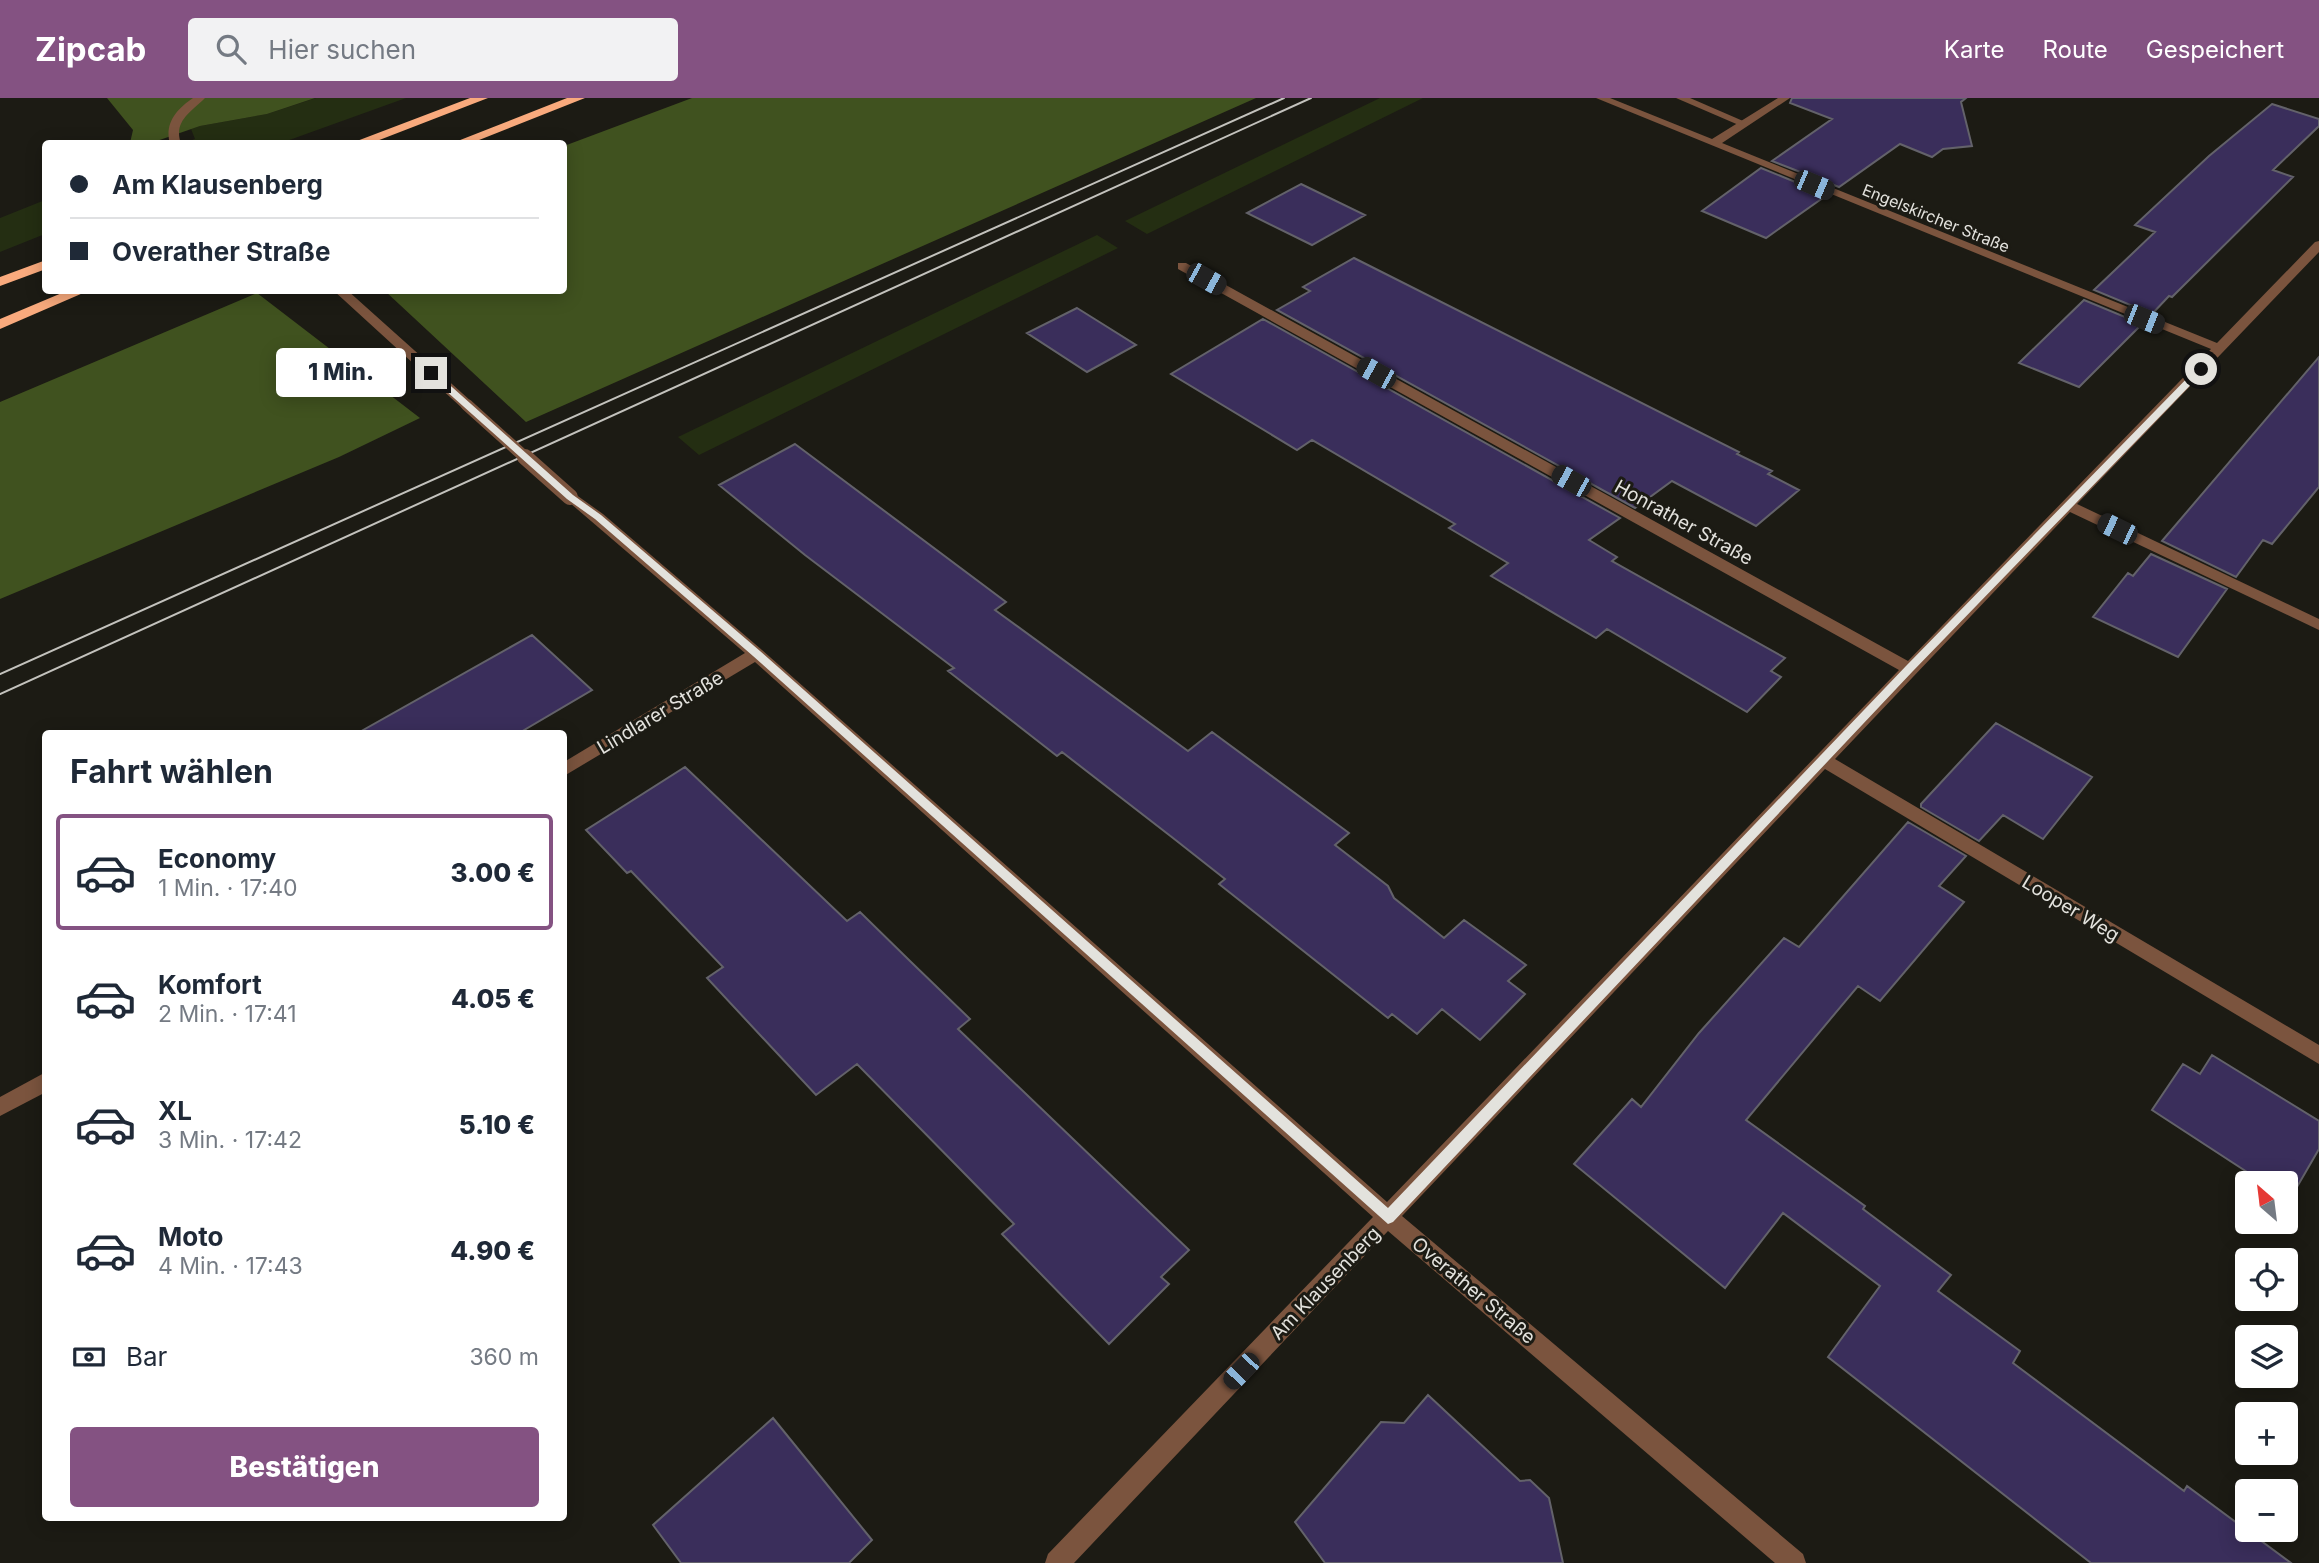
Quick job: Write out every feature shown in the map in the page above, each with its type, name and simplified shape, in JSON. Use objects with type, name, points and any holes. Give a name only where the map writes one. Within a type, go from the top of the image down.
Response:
[{"type":"highway","points":[[366,140],[482,98]]},
{"type":"highway","points":[[467,140],[579,98]]},
{"type":"highway","points":[[0,282],[42,266]]},
{"type":"highway","points":[[0,324],[73,294]]},
{"type":"street","points":[[174,140],[175,122],[186,108],[200,98]]},
{"type":"street","name":"Engelskircher Straße","points":[[1601,98],[1952,243],[2221,349]]},
{"type":"street","points":[[1681,98],[1745,124]]},
{"type":"street","points":[[1714,143],[1785,98]]},
{"type":"street","name":"Am Klausenberg","points":[[1057,1563],[1910,668],[2319,245]]},
{"type":"street","name":"Honrather Straße","points":[[1182,266],[1910,668]]},
{"type":"street","name":"Overather Straße","points":[[343,294],[570,497],[598,517],[756,654],[1388,1217],[1794,1563]]},
{"type":"street","points":[[2067,505],[2319,625]]},
{"type":"street","name":"Lindlarer Straße","points":[[567,768],[756,654]]},
{"type":"street","name":"Looper Weg","points":[[1823,760],[2319,1055]]},
{"type":"street","points":[[0,1107],[42,1083]]},
{"type":"green space","points":[[107,98],[315,98],[267,114],[200,126],[160,140],[131,140],[133,130]]},
{"type":"green space","points":[[316,98],[406,98],[289,140],[192,140],[195,139],[191,129],[267,114]]},
{"type":"green space","points":[[692,98],[1256,98],[526,422],[388,294],[567,294],[567,145]]},
{"type":"green space","points":[[1380,98],[1423,98],[1147,234],[1125,221]]},
{"type":"green space","points":[[42,201],[42,235],[0,252],[0,218]]},
{"type":"green space","points":[[1097,235],[1118,248],[699,455],[678,437]]},
{"type":"green space","points":[[258,294],[420,418],[339,457],[0,599],[0,402]]},
{"type":"building","points":[[1792,98],[1966,98],[1961,102],[1972,146],[1943,149],[1932,157],[1900,144],[1839,187],[1772,161],[1832,119],[1790,103]]},
{"type":"building","points":[[2272,104],[2319,119],[2319,126],[2273,170],[2293,177],[2152,314],[2094,290],[2155,232],[2135,225],[2209,156]]},
{"type":"building","points":[[1761,168],[1827,195],[1766,238],[1702,211]]},
{"type":"building","points":[[1301,184],[1365,215],[1312,245],[1247,213]]},
{"type":"building","points":[[1354,258],[1739,452],[1737,454],[1772,471],[1768,474],[1799,490],[1756,526],[1672,481],[1635,508],[1277,310],[1310,291],[1303,287]]},
{"type":"building","points":[[2084,300],[2142,324],[2079,387],[2019,363]]},
{"type":"building","points":[[1077,308],[1136,345],[1087,372],[1027,333]]},
{"type":"building","points":[[1263,319],[1620,518],[1589,540],[1617,557],[1612,561],[1785,658],[1771,671],[1781,677],[1747,712],[1607,629],[1596,638],[1491,576],[1508,563],[1449,528],[1455,524],[1312,440],[1297,450],[1171,374]]},
{"type":"building","points":[[2319,357],[2319,487],[2272,544],[2263,540],[2236,577],[2162,541]]},
{"type":"building","points":[[795,444],[1006,602],[995,610],[1188,751],[1212,732],[1349,833],[1335,845],[1388,886],[1394,898],[1444,938],[1464,920],[1526,965],[1508,981],[1525,994],[1480,1040],[1442,1009],[1417,1034],[1392,1014],[1388,1018],[1219,884],[1225,879],[1062,752],[1057,756],[948,671],[954,668],[805,555],[719,485]]},
{"type":"building","points":[[2151,554],[2227,589],[2178,657],[2093,617],[2128,573],[2133,576]]},
{"type":"building","points":[[532,635],[592,690],[524,730],[363,730]]},
{"type":"building","points":[[1996,723],[2092,777],[2043,839],[2003,815],[1979,841],[1921,807]]},
{"type":"building","points":[[685,767],[847,921],[860,912],[970,1019],[958,1029],[1189,1250],[1161,1277],[1169,1284],[1109,1344],[1002,1234],[1014,1224],[857,1064],[816,1095],[707,978],[723,967],[631,871],[627,873],[586,830]]},
{"type":"building","points":[[1908,822],[1966,856],[1939,886],[1964,902],[1880,1001],[1858,986],[1746,1120],[1865,1206],[1863,1209],[1951,1275],[1938,1291],[2020,1351],[2013,1363],[2184,1491],[2187,1486],[2235,1522],[2235,1542],[2263,1542],[2291,1563],[2091,1563],[1828,1357],[1880,1286],[1783,1213],[1725,1288],[1574,1164],[1632,1099],[1641,1107],[1699,1033],[1784,938],[1799,947]]},
{"type":"building","points":[[2212,1055],[2319,1121],[2319,1149],[2298,1185],[2298,1171],[2246,1171],[2152,1110],[2183,1064],[2200,1074]]},
{"type":"building","points":[[1428,1395],[1520,1481],[1530,1480],[1549,1498],[1563,1563],[1325,1563],[1295,1522],[1381,1422],[1404,1423]]},
{"type":"building","points":[[773,1418],[872,1540],[849,1563],[681,1563],[653,1525]]},
{"type":"tram line","points":[[0,674],[1284,98]]},
{"type":"tram line","points":[[0,694],[1311,98]]},
{"type":"route","points":[[431,373],[570,497],[598,517],[756,654],[1388,1217],[1910,668],[2201,369]]}]
